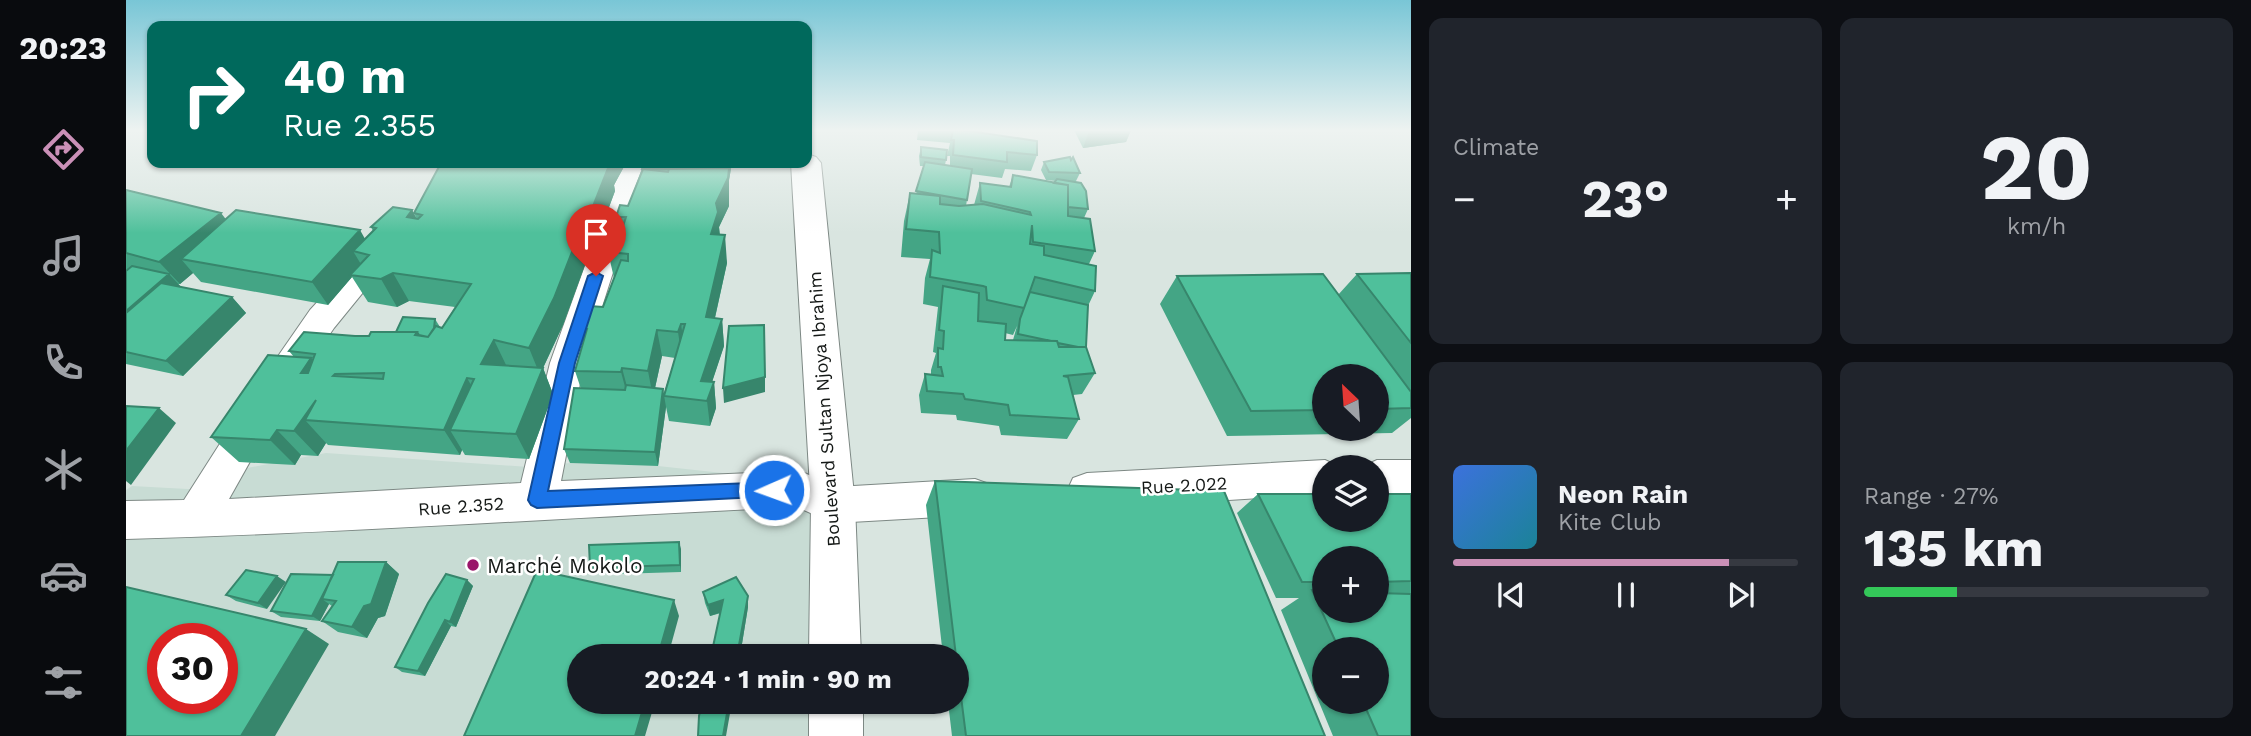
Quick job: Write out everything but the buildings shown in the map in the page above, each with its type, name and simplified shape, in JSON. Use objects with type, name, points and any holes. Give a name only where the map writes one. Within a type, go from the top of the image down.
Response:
[{"type":"street","points":[[537,500],[567,363],[633,168]]},
{"type":"street","name":"Boulevard Sultan Njoya Ibrahim","points":[[806,168],[834,505],[835,644]]},
{"type":"street","points":[[195,518],[276,385],[322,319],[407,222]]},
{"type":"street","points":[[1389,477],[1411,477]]},
{"type":"street","name":"Rue 2.022","points":[[1051,493],[1312,478]]},
{"type":"street","name":"Rue 2.352","points":[[126,520],[393,511],[537,500],[800,489],[834,505]]},
{"type":"street","points":[[834,505],[1010,495]]},
{"type":"street","points":[[836,714],[836,736]]},
{"type":"shaded area","name":"Marché Mokolo","points":[[326,453],[529,467],[570,463],[658,466],[816,483],[824,644],[567,644],[567,714],[827,714],[828,736],[126,736],[126,490],[132,486],[206,490],[237,470]]},
{"type":"place","name":"Marché Mokolo","points":[[473,565]]},
{"type":"route","points":[[596,276],[567,363],[537,500],[774,490]]}]
